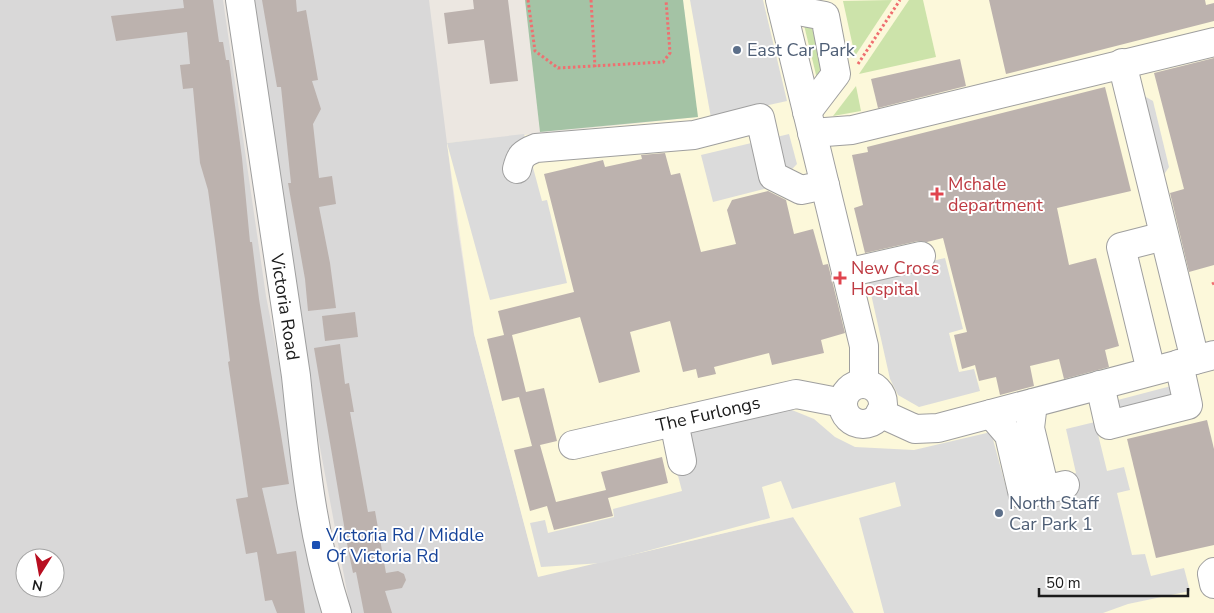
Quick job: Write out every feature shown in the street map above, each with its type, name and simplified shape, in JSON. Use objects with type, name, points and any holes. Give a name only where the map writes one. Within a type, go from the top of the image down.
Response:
[{"type":"street","name":"Victoria Road","points":[[240,0],[296,376],[303,438],[320,545],[337,613]]},
{"type":"street","points":[[809,123],[836,74],[825,16],[781,4],[809,123],[824,185],[864,346],[880,396],[873,421],[861,424],[849,418],[845,413],[843,404],[846,393],[851,388],[880,396],[915,429],[938,428],[1196,359]]},
{"type":"street","points":[[809,123],[852,130],[1214,42]]},
{"type":"street","points":[[1100,385],[1109,424],[1188,405],[1196,359],[1122,63]]},
{"type":"street","points":[[517,169],[519,159],[524,152],[536,148],[694,135],[760,118],[773,176],[801,190],[824,185]]},
{"type":"street","points":[[1151,371],[1121,247],[1164,236]]},
{"type":"street","points":[[846,273],[921,256]]},
{"type":"street","name":"The Furlongs","points":[[573,445],[796,394],[843,404]]},
{"type":"street","points":[[990,414],[1009,435],[1044,490],[1030,428],[1033,403]]},
{"type":"street","points":[[674,422],[682,461]]},
{"type":"street","points":[[1214,572],[1212,574],[1214,584]]},
{"type":"path","points":[[528,0],[535,51],[558,68],[663,62],[670,53],[666,0]]},
{"type":"path","points":[[591,0],[595,67]]},
{"type":"shaded area","points":[[0,0],[223,0],[266,296],[327,613],[0,613]]},
{"type":"shaded area","points":[[254,0],[429,0],[457,223],[474,334],[538,576],[794,517],[854,613],[351,613],[306,373]]},
{"type":"shaded area","name":"New Cross Hospital","points":[[683,0],[1214,0],[1214,613],[854,613],[793,517],[538,577],[474,334],[447,143],[697,117]]},
{"type":"shaded area","name":"East Car Park","points":[[690,0],[763,0],[787,101],[711,118]]},
{"type":"shaded area","points":[[1137,92],[1153,101],[1169,167],[1159,182]]},
{"type":"shaded area","points":[[524,134],[542,201],[547,200],[567,283],[490,300],[447,143]]},
{"type":"shaded area","points":[[789,134],[797,164],[776,186],[713,202],[701,155]]},
{"type":"shaded area","points":[[945,258],[963,329],[949,333],[959,372],[974,369],[980,391],[919,407],[898,395],[890,379],[867,276]]},
{"type":"shaded area","points":[[1175,385],[1179,398],[1118,414],[1114,401]]},
{"type":"shaded area","name":"North Staff Car Park 1","points":[[787,408],[814,419],[835,437],[855,447],[914,450],[991,432],[1007,491],[1076,473],[1066,429],[1095,422],[1107,471],[1124,467],[1130,490],[1117,493],[1132,555],[1145,554],[1151,576],[1184,568],[1190,591],[1128,604],[1103,613],[884,613],[859,518],[901,506],[895,482],[792,509],[781,481],[762,487],[770,518],[602,563],[541,567],[530,523],[545,520],[548,533],[614,517],[613,509],[682,491],[668,438]]},
{"type":"green space","points":[[525,0],[683,0],[698,117],[540,132]]},
{"type":"green space","points":[[892,0],[855,56],[843,1]]},
{"type":"green space","points":[[909,0],[923,0],[936,57],[859,74]]},
{"type":"green space","points":[[810,19],[825,81],[818,83],[803,21]]},
{"type":"green space","points":[[856,86],[861,111],[833,116]]},
{"type":"building","points":[[183,0],[213,0],[219,42],[223,42],[226,60],[229,60],[242,158],[250,242],[252,242],[259,299],[289,484],[262,488],[277,554],[296,551],[305,613],[277,613],[272,600],[265,601],[257,552],[246,554],[236,499],[248,497],[228,362],[230,361],[215,241],[208,190],[200,163],[193,88],[183,89],[180,65],[190,64],[187,32],[116,41],[111,16],[184,8]]},
{"type":"building","points":[[262,0],[296,0],[297,12],[306,10],[318,80],[312,81],[321,109],[313,124],[319,178],[332,176],[336,204],[319,207],[330,263],[336,308],[308,311],[305,279],[288,183],[291,183],[281,87],[277,87]]},
{"type":"building","points":[[473,0],[508,0],[518,81],[490,84],[484,40],[448,44],[444,13],[474,9]]},
{"type":"building","points":[[989,0],[1205,0],[1206,5],[1214,3],[1214,21],[1006,74]]},
{"type":"building","points":[[1214,58],[1214,265],[1189,272],[1170,193],[1184,189],[1154,73]]},
{"type":"building","points":[[960,59],[966,86],[878,108],[871,79]]},
{"type":"building","points":[[1105,87],[1131,191],[1057,208],[1069,265],[1096,258],[1119,346],[1105,350],[1109,367],[1064,379],[1059,359],[1030,366],[1034,386],[1000,395],[996,377],[979,381],[975,365],[962,369],[954,335],[967,332],[943,238],[927,242],[918,241],[865,253],[854,208],[863,205],[852,155],[868,152],[867,147]]},
{"type":"building","points":[[665,153],[671,175],[680,173],[701,252],[736,244],[727,210],[732,200],[768,191],[786,200],[794,234],[813,229],[823,265],[828,264],[845,333],[821,340],[824,353],[772,365],[769,353],[714,367],[716,374],[698,378],[696,369],[683,372],[670,321],[630,332],[640,372],[599,383],[580,317],[512,335],[526,392],[544,388],[557,441],[540,445],[556,502],[606,490],[601,472],[662,457],[668,483],[608,498],[613,516],[554,530],[547,506],[530,511],[514,450],[532,446],[519,397],[502,401],[487,339],[504,335],[498,311],[574,292],[544,174],[603,160],[605,167],[642,159],[641,155]]},
{"type":"building","points":[[355,312],[358,337],[325,341],[322,316]]},
{"type":"building","points":[[340,344],[345,384],[349,383],[354,412],[350,412],[368,512],[375,511],[386,573],[398,571],[404,574],[406,580],[402,588],[385,591],[392,613],[364,613],[356,572],[353,573],[348,549],[314,348]]},
{"type":"building","points":[[1207,420],[1214,449],[1214,545],[1156,558],[1127,439]]},
{"type":"place","name":"East Car Park","points":[[737,50]]},
{"type":"place","name":"Mchale department","points":[[937,194]]},
{"type":"place","name":"New Cross Hospital","points":[[840,278]]},
{"type":"place","name":"North Staff Car Park 1","points":[[999,513]]},
{"type":"place","name":"Victoria Rd / Middle Of Victoria Rd","points":[[316,545]]}]
